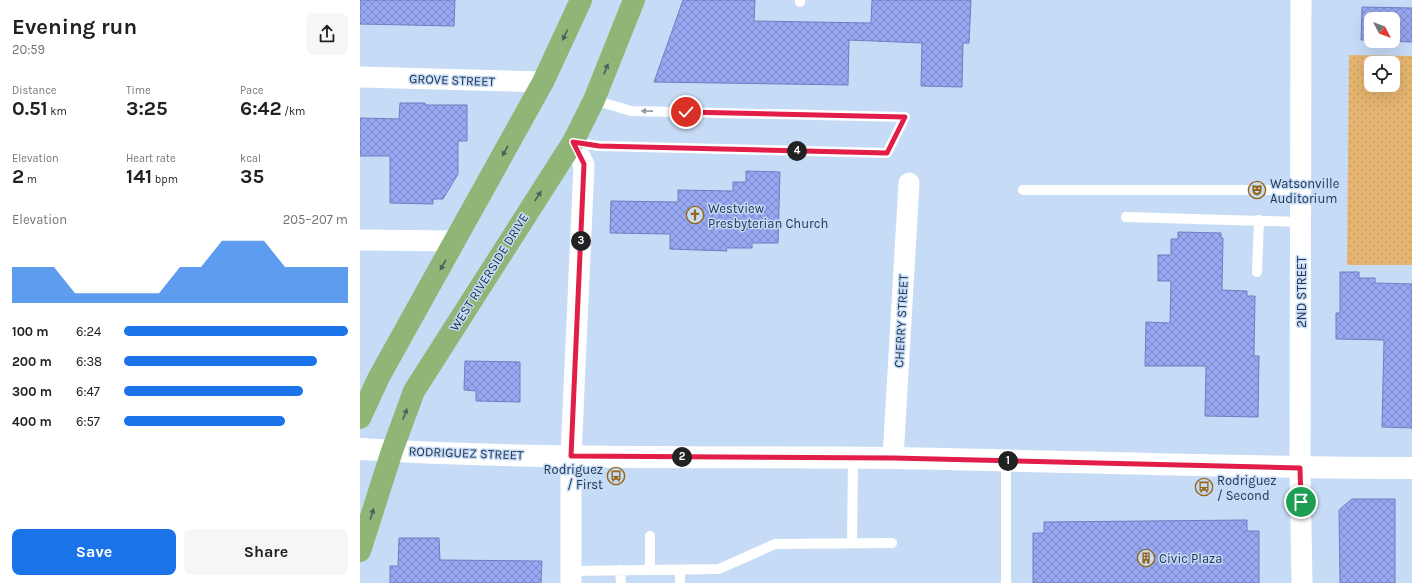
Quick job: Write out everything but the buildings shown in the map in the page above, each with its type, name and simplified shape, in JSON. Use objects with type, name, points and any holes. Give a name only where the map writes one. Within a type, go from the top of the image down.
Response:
[{"type":"highway","points":[[360,418],[379,377],[456,241],[543,82],[581,0]]},
{"type":"highway","name":"WEST RIVERSIDE DRIVE","points":[[360,552],[392,451],[414,391],[573,142],[594,100],[634,0]]},
{"type":"street","name":"2ND STREET","points":[[1301,0],[1300,468],[1302,583]]},
{"type":"street","name":"GROVE STREET","points":[[360,77],[543,82]]},
{"type":"street","points":[[571,577],[571,456],[584,164],[573,142]]},
{"type":"street","name":"CHERRY STREET","points":[[893,458],[908,183]]},
{"type":"street","points":[[360,240],[456,241]]},
{"type":"street","name":"RODRIGUEZ STREET","points":[[360,449],[571,456],[893,458],[1300,468],[1412,468]]},
{"type":"lane","points":[[573,142],[599,146],[887,153],[905,117],[631,111],[594,100]]},
{"type":"lane","points":[[1023,190],[1301,190]]},
{"type":"lane","points":[[1126,217],[1301,222]]},
{"type":"lane","points":[[1257,272],[1259,220]]},
{"type":"lane","points":[[852,543],[853,458]]},
{"type":"lane","points":[[1006,461],[1006,583]]},
{"type":"lane","points":[[650,536],[650,570]]},
{"type":"lane","points":[[571,577],[620,570],[680,571],[719,569],[775,544],[892,543]]},
{"type":"lane","points":[[620,570],[621,583]]},
{"type":"lane","points":[[680,571],[680,583]]},
{"type":"shaded area","points":[[1349,55],[1412,56],[1412,265],[1347,265]]},
{"type":"place","name":"Watsonville Auditorium","points":[[1257,190]]},
{"type":"place","name":"Westview Presbyterian Church","points":[[695,215]]},
{"type":"place","name":"Rodriguez / First","points":[[616,476]]},
{"type":"place","name":"Rodriguez / Second","points":[[1204,487]]},
{"type":"place","name":"Civic Plaza","points":[[1146,558]]},
{"type":"route","points":[[686,112],[905,117],[887,153],[599,146],[573,142],[584,164],[571,456],[893,458],[1300,468],[1301,502]]}]
